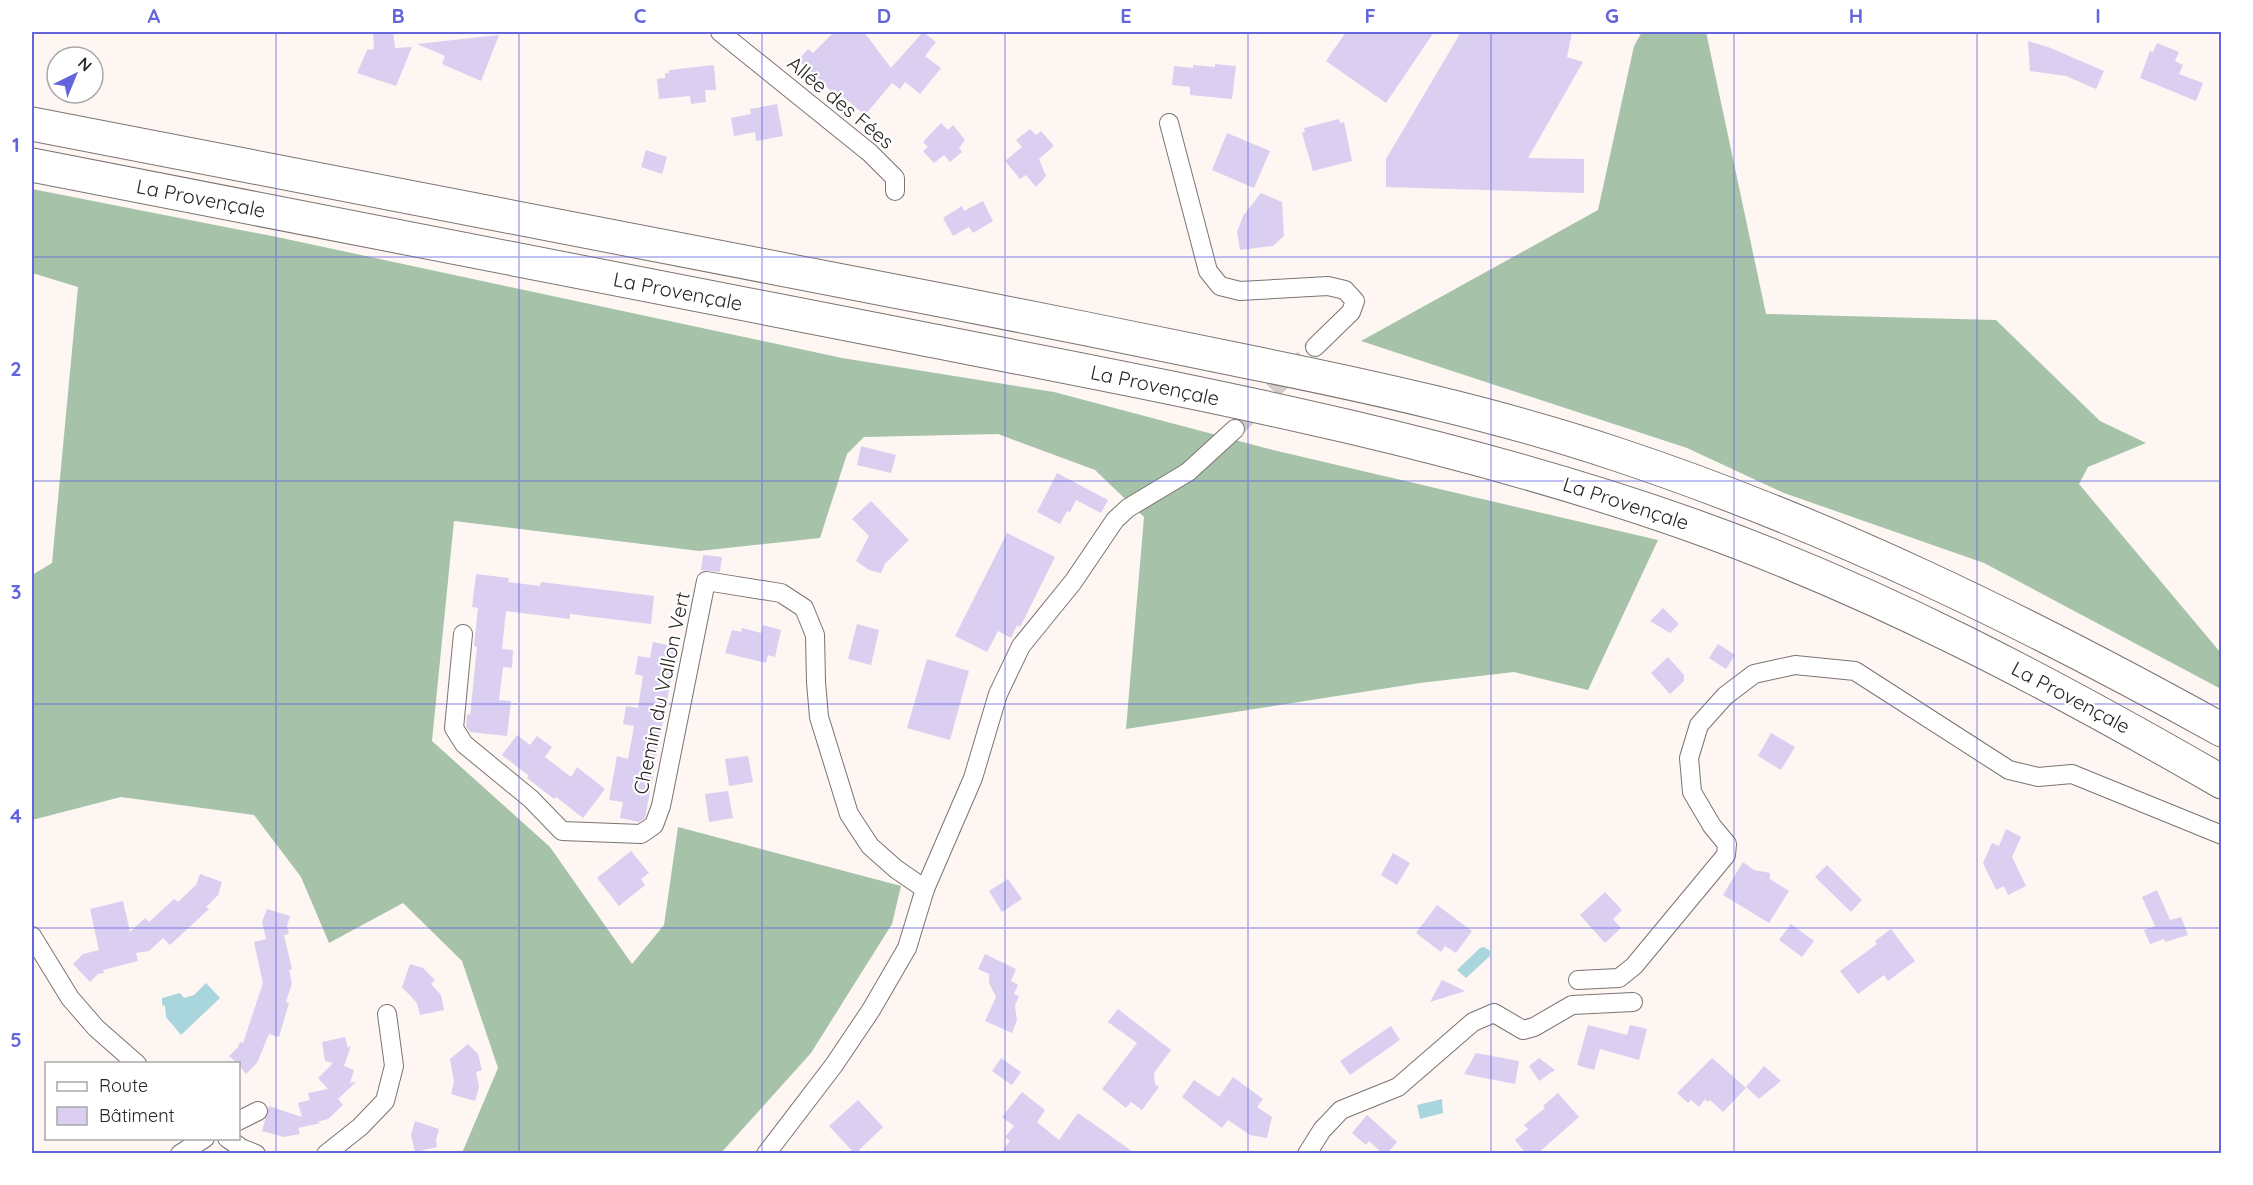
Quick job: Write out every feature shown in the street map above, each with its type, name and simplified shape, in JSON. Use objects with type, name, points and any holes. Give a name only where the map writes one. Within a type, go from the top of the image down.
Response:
[{"type":"highway","name":"La Provençale","points":[[32,124],[1115,334],[1356,384],[1524,426],[1719,491],[1855,545],[2039,632],[2222,730]]},
{"type":"highway","name":"La Provençale","points":[[32,165],[1107,375],[1327,420],[1503,465],[1615,498],[1785,560],[1961,640],[2043,682],[2222,782]]},
{"type":"street","name":"Allée des Fées","points":[[720,32],[870,153],[895,178],[895,191]]},
{"type":"street","points":[[1169,123],[1208,271],[1220,286],[1240,291],[1328,286],[1345,290],[1355,301],[1351,312],[1315,347]]},
{"type":"street","points":[[766,1154],[834,1065],[871,1010],[907,948],[925,889],[973,778],[998,694],[1021,646],[1073,582],[1115,520],[1128,508],[1188,472],[1235,429]]},
{"type":"street","name":"Chemin du Vallon Vert","points":[[463,634],[454,728],[464,744],[531,799],[562,831],[641,834],[654,825],[661,806],[706,581],[781,593],[804,608],[815,635],[819,717],[849,814],[870,846],[896,869],[925,889]]},
{"type":"street","points":[[1578,980],[1618,978],[1634,966],[1726,855],[1727,844],[1712,826],[1692,792],[1689,758],[1699,725],[1725,696],[1754,674],[1795,665],[1855,671],[2009,770],[2038,777],[2072,774],[2222,835]]},
{"type":"street","points":[[32,936],[70,998],[96,1028],[135,1062]]},
{"type":"street","points":[[1307,1154],[1322,1130],[1341,1110],[1398,1087],[1473,1022],[1494,1013],[1523,1030],[1534,1027],[1572,1005],[1633,1002]]},
{"type":"street","points":[[326,1154],[360,1127],[385,1101],[394,1066],[387,1014]]},
{"type":"street","points":[[240,1120],[258,1111]]},
{"type":"street","points":[[180,1154],[202,1140]]},
{"type":"street","points":[[230,1140],[256,1154]]},
{"type":"green space","points":[[1642,32],[1706,32],[1766,314],[1996,320],[2100,421],[2146,443],[2088,467],[2079,484],[2220,652],[2221,689],[1984,563],[1784,493],[1687,448],[1361,341],[1598,210],[1634,46]]},
{"type":"green space","points":[[32,189],[277,237],[842,358],[1054,392],[1273,450],[1658,540],[1588,690],[1514,672],[1420,683],[1126,729],[1144,517],[1095,470],[998,434],[864,437],[847,454],[820,538],[699,551],[454,521],[432,741],[550,847],[632,964],[664,925],[678,827],[901,886],[892,924],[811,1053],[720,1154],[462,1153],[498,1068],[462,961],[403,903],[329,943],[301,877],[254,815],[121,797],[32,820],[32,575],[52,563],[78,287],[32,273]]},
{"type":"water","points":[[1484,947],[1490,951],[1490,956],[1466,978],[1457,970],[1480,948]]},
{"type":"water","points":[[206,983],[220,998],[181,1035],[166,1017],[162,998],[180,993],[184,998],[194,995]]},
{"type":"water","points":[[1442,1099],[1443,1113],[1420,1119],[1417,1105]]},
{"type":"building","points":[[373,32],[393,32],[395,48],[412,47],[396,86],[357,73],[367,50],[374,49]]},
{"type":"building","points":[[834,32],[864,32],[891,68],[923,32],[936,42],[925,56],[941,68],[920,94],[905,82],[900,89],[892,83],[865,115],[835,90],[832,92],[798,60],[808,49],[813,53]]},
{"type":"building","points":[[1346,32],[1434,32],[1386,103],[1326,61]]},
{"type":"building","points":[[1461,32],[1572,32],[1567,57],[1583,62],[1528,158],[1584,159],[1584,193],[1386,187],[1386,159]]},
{"type":"building","points":[[499,35],[481,81],[442,64],[445,56],[417,44]]},
{"type":"building","points":[[2028,41],[2104,71],[2096,89],[2066,76],[2030,71]]},
{"type":"building","points":[[2157,43],[2179,52],[2175,61],[2183,65],[2179,74],[2203,83],[2196,101],[2140,78],[2150,51],[2153,52]]},
{"type":"building","points":[[1215,64],[1236,66],[1232,99],[1190,95],[1190,87],[1172,85],[1174,66],[1215,67]]},
{"type":"building","points":[[714,65],[716,90],[705,90],[706,102],[691,104],[690,96],[659,99],[657,79],[665,78],[665,73],[669,73],[669,70]]},
{"type":"building","points":[[777,104],[783,136],[756,141],[755,132],[734,136],[731,118],[751,114],[750,109]]},
{"type":"building","points":[[1339,119],[1340,123],[1344,122],[1352,161],[1313,171],[1302,133],[1305,132],[1304,128]]},
{"type":"building","points":[[941,123],[948,130],[953,125],[965,140],[959,148],[962,152],[950,162],[944,155],[934,163],[923,151],[928,147],[923,142]]},
{"type":"building","points":[[1030,129],[1036,135],[1041,131],[1054,146],[1039,159],[1046,176],[1036,187],[1026,175],[1020,179],[1005,161],[1022,147],[1016,140]]},
{"type":"building","points":[[1227,133],[1270,151],[1254,188],[1212,170]]},
{"type":"building","points":[[646,150],[667,157],[662,174],[641,167]]},
{"type":"building","points":[[1261,193],[1282,202],[1284,236],[1273,246],[1240,250],[1237,232],[1243,216]]},
{"type":"building","points":[[983,201],[993,221],[973,233],[969,227],[953,236],[943,218],[962,206],[964,211]]},
{"type":"building","points":[[861,446],[896,455],[891,473],[857,465]]},
{"type":"building","points":[[1057,473],[1108,500],[1101,513],[1076,500],[1060,524],[1037,512]]},
{"type":"building","points":[[871,501],[909,540],[885,564],[881,573],[869,570],[856,561],[869,536],[852,519]]},
{"type":"building","points":[[1007,533],[1055,557],[1020,627],[1017,625],[1011,638],[998,631],[987,652],[955,636]]},
{"type":"building","points":[[703,555],[722,557],[720,572],[701,570]]},
{"type":"building","points":[[476,574],[509,578],[508,582],[540,586],[541,582],[654,596],[651,624],[570,614],[570,619],[506,611],[502,649],[513,650],[512,668],[503,667],[499,700],[511,701],[507,736],[470,732],[466,726],[467,714],[470,715],[477,647],[474,646],[478,608],[472,607]]},
{"type":"building","points":[[1663,608],[1679,624],[1670,633],[1650,621]]},
{"type":"building","points":[[857,624],[879,630],[871,665],[848,659]]},
{"type":"building","points":[[763,625],[781,630],[775,657],[768,655],[766,663],[725,653],[732,630],[741,632],[742,628],[761,633]]},
{"type":"building","points":[[653,642],[677,647],[645,818],[639,822],[620,818],[623,802],[609,800],[617,756],[628,759],[634,726],[623,724],[626,706],[638,708],[643,676],[635,674],[638,656],[650,658]]},
{"type":"building","points":[[1718,644],[1735,655],[1726,669],[1709,658]]},
{"type":"building","points":[[1668,657],[1684,675],[1684,681],[1670,694],[1651,673]]},
{"type":"building","points":[[927,659],[969,671],[950,740],[907,728]]},
{"type":"building","points":[[1771,733],[1795,747],[1781,770],[1758,756]]},
{"type":"building","points":[[517,735],[530,745],[537,736],[552,747],[545,757],[571,777],[577,767],[605,789],[583,818],[527,778],[529,776],[502,755]]},
{"type":"building","points":[[748,756],[753,782],[729,786],[725,759]]},
{"type":"building","points":[[728,791],[733,818],[709,822],[705,794]]},
{"type":"building","points":[[2006,829],[2021,837],[2012,857],[2026,886],[2008,895],[2004,886],[1996,890],[1983,863],[1992,843],[1999,846]]},
{"type":"building","points":[[631,851],[649,873],[641,879],[645,885],[619,906],[597,878]]},
{"type":"building","points":[[1393,853],[1410,863],[1397,885],[1381,875]]},
{"type":"building","points":[[1743,862],[1754,870],[1770,873],[1770,879],[1789,891],[1769,923],[1723,895]]},
{"type":"building","points":[[1827,865],[1862,900],[1851,912],[1815,877]]},
{"type":"building","points":[[200,874],[222,882],[218,895],[206,907],[209,909],[170,945],[163,938],[149,951],[136,953],[138,961],[103,970],[104,973],[98,974],[90,982],[73,964],[83,954],[99,950],[90,909],[123,901],[130,932],[145,918],[149,922],[174,899],[178,902],[196,885]]},
{"type":"building","points":[[1008,879],[1022,899],[1002,912],[989,891]]},
{"type":"building","points":[[2157,890],[2170,920],[2181,917],[2188,935],[2150,944],[2144,930],[2155,926],[2142,897]]},
{"type":"building","points":[[1605,892],[1622,910],[1613,919],[1621,928],[1605,943],[1580,915]]},
{"type":"building","points":[[1437,905],[1472,931],[1456,953],[1445,946],[1441,952],[1416,933]]},
{"type":"building","points":[[267,909],[290,916],[287,926],[289,934],[284,935],[292,969],[289,970],[292,983],[279,1037],[269,1034],[257,1063],[246,1074],[240,1066],[240,1062],[236,1062],[229,1056],[240,1042],[243,1043],[263,983],[254,942],[266,939],[262,922]]},
{"type":"building","points":[[1791,924],[1814,941],[1802,957],[1779,940]]},
{"type":"building","points":[[1891,929],[1915,961],[1888,981],[1884,975],[1858,994],[1840,971],[1877,944],[1875,941]]},
{"type":"building","points":[[985,954],[1016,969],[1011,981],[1018,985],[1014,994],[1019,996],[1015,1006],[1017,1020],[1012,1033],[985,1021],[996,997],[989,983],[989,974],[978,969]]},
{"type":"building","points":[[410,964],[423,968],[435,980],[431,984],[441,995],[444,1010],[420,1015],[417,1003],[402,987]]},
{"type":"building","points":[[1442,980],[1465,991],[1430,1002]]},
{"type":"building","points":[[1118,1009],[1171,1050],[1154,1073],[1155,1084],[1159,1087],[1142,1110],[1131,1102],[1126,1108],[1102,1089],[1137,1043],[1108,1022]]},
{"type":"building","points":[[1588,1025],[1627,1035],[1630,1025],[1647,1029],[1639,1060],[1600,1049],[1594,1070],[1577,1065]]},
{"type":"building","points":[[1391,1026],[1400,1040],[1350,1075],[1340,1061]]},
{"type":"building","points":[[345,1037],[348,1048],[351,1045],[344,1066],[354,1070],[350,1083],[356,1082],[338,1099],[343,1105],[328,1119],[317,1122],[321,1123],[298,1128],[300,1134],[284,1137],[262,1131],[269,1106],[302,1117],[298,1103],[310,1100],[308,1093],[328,1089],[318,1078],[333,1063],[325,1061],[322,1042]]},
{"type":"building","points":[[468,1044],[478,1054],[482,1070],[476,1072],[479,1087],[475,1101],[451,1094],[454,1082],[450,1059]]},
{"type":"building","points":[[1476,1053],[1519,1061],[1515,1084],[1464,1074]]},
{"type":"building","points":[[1001,1058],[1021,1072],[1012,1085],[992,1071]]},
{"type":"building","points":[[1539,1058],[1555,1070],[1539,1081],[1529,1066]]},
{"type":"building","points":[[1712,1058],[1746,1088],[1723,1112],[1710,1100],[1708,1102],[1705,1099],[1699,1107],[1691,1100],[1688,1103],[1677,1093]]},
{"type":"building","points":[[1764,1066],[1781,1081],[1759,1099],[1746,1087]]},
{"type":"building","points":[[1233,1077],[1263,1099],[1257,1107],[1272,1117],[1267,1138],[1250,1135],[1228,1120],[1222,1128],[1182,1097],[1194,1080],[1219,1097]]},
{"type":"building","points":[[1022,1092],[1045,1110],[1037,1122],[1059,1140],[1078,1113],[1136,1154],[1000,1154],[1010,1141],[1005,1137],[1014,1126],[1002,1117]]},
{"type":"building","points":[[1558,1093],[1579,1117],[1537,1154],[1526,1154],[1515,1140],[1528,1129],[1524,1125],[1545,1108],[1543,1106]]},
{"type":"building","points":[[858,1100],[883,1127],[855,1154],[829,1126]]},
{"type":"building","points":[[1367,1115],[1397,1142],[1387,1154],[1383,1154],[1369,1141],[1366,1145],[1352,1133]]},
{"type":"building","points":[[415,1121],[439,1129],[437,1147],[415,1152],[411,1135]]},
{"type":"tunnel","points":[[1235,429],[1315,347]]}]
